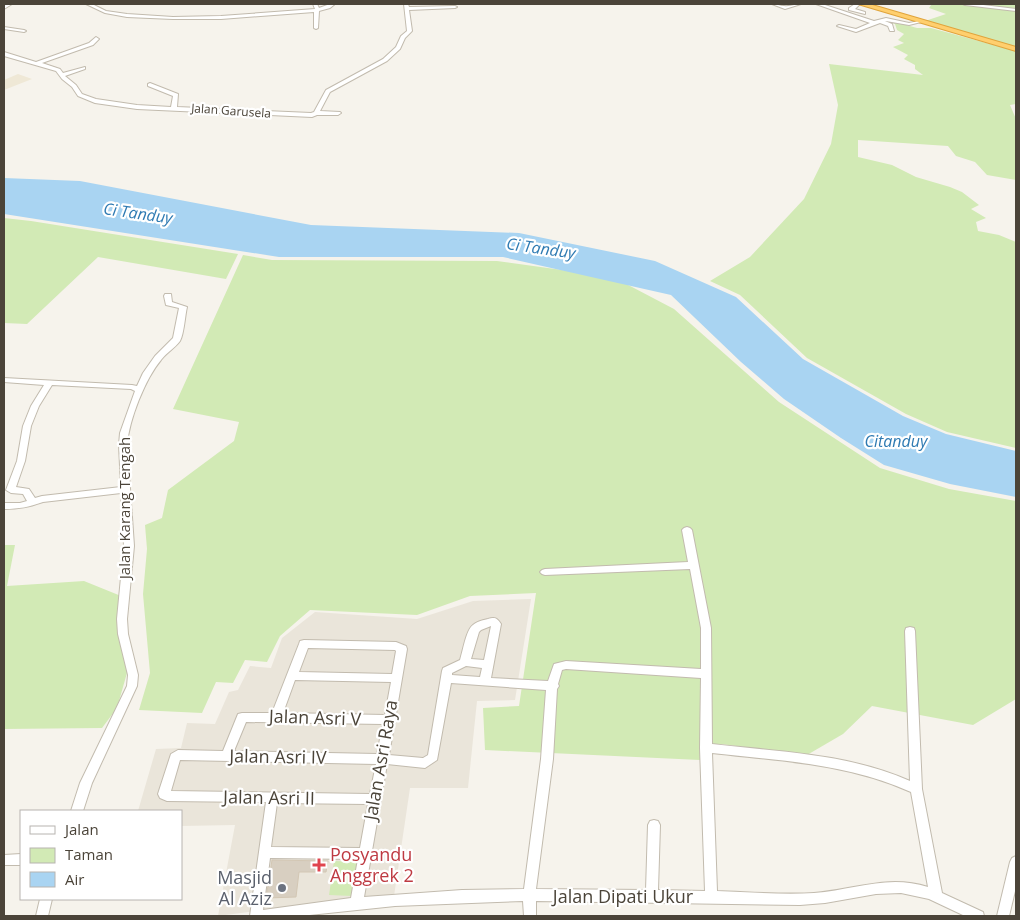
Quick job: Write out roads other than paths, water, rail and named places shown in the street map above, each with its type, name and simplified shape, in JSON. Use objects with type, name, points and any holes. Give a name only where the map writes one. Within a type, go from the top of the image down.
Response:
[{"type":"highway","points":[[865,4],[919,22],[1016,49]]},
{"type":"street","points":[[4,8],[10,4]]},
{"type":"street","points":[[88,4],[106,12],[148,16],[208,18],[333,4]]},
{"type":"street","points":[[774,4],[785,8],[799,4]]},
{"type":"street","points":[[818,4],[890,25],[892,30]]},
{"type":"street","points":[[865,4],[851,9],[878,21]]},
{"type":"street","points":[[965,4],[1016,10]]},
{"type":"street","points":[[315,6],[316,28]]},
{"type":"street","points":[[307,122],[328,90],[385,60],[398,48],[403,37],[410,31],[406,6],[455,7]]},
{"type":"street","points":[[839,26],[856,31],[887,19],[909,24],[919,22]]},
{"type":"street","points":[[4,28],[24,31]]},
{"type":"street","points":[[37,63],[95,42],[96,39]]},
{"type":"street","name":"Jalan Garusela","points":[[4,54],[58,70],[80,95],[95,101],[118,106],[244,113],[338,113]]},
{"type":"street","points":[[62,75],[83,68]]},
{"type":"street","points":[[150,85],[176,96],[174,108]]},
{"type":"street","name":"Jalan Karang Tengah","points":[[77,810],[86,783],[132,686],[133,675],[123,634],[122,619],[129,563],[124,490],[124,433],[147,373],[180,334],[182,307],[169,303],[168,296]]},
{"type":"street","points":[[4,380],[132,387],[139,390]]},
{"type":"street","points":[[32,502],[26,491],[11,490],[19,470],[27,426],[35,406],[49,382]]},
{"type":"street","points":[[4,506],[20,506],[42,499],[124,490]]},
{"type":"street","points":[[687,530],[706,628],[706,748],[711,897]]},
{"type":"street","points":[[545,572],[694,565]]},
{"type":"street","points":[[466,662],[474,631],[477,627],[493,621],[496,624],[485,681]]},
{"type":"street","points":[[910,631],[916,789],[936,896]]},
{"type":"street","name":"Jalan Asri Raya","points":[[292,676],[304,644],[402,648],[395,678],[356,904]]},
{"type":"street","points":[[487,665],[466,662],[447,671],[446,678],[554,686]]},
{"type":"street","points":[[530,916],[529,896],[548,756],[548,726],[557,670],[561,666],[566,665],[707,674]]},
{"type":"street","points":[[276,717],[292,676],[395,678]]},
{"type":"street","name":"Jalan Asri IV","points":[[175,757],[227,756],[382,759],[425,764],[433,757],[446,678]]},
{"type":"street","points":[[227,756],[242,716]]},
{"type":"street","name":"Jalan Asri V","points":[[242,716],[388,720]]},
{"type":"street","points":[[706,748],[834,762],[901,782],[916,789]]},
{"type":"street","name":"Jalan Asri II","points":[[175,757],[164,794],[167,796],[374,799]]},
{"type":"street","points":[[256,916],[272,798]]},
{"type":"street","points":[[652,896],[654,825]]},
{"type":"street","points":[[265,852],[364,854]]},
{"type":"street","points":[[4,860],[20,860]]},
{"type":"street","points":[[1003,916],[1016,862]]},
{"type":"street","name":"Jalan Dipati Ukur","points":[[262,916],[301,913],[356,904],[450,896],[652,896],[811,899],[877,888],[902,887],[936,896],[978,916]]},
{"type":"street","points":[[42,916],[46,900]]},
{"type":"water","points":[[4,178],[80,181],[311,225],[519,233],[655,261],[736,297],[803,359],[903,416],[946,434],[1016,451],[1016,497],[950,484],[884,465],[784,399],[741,362],[671,295],[503,257],[279,257],[4,214]]},
{"type":"place","name":"Posyandu Anggrek 2","points":[[319,865]]},
{"type":"place","name":"Masjid Al Aziz","points":[[282,888]]},
{"type":"water label","name":"Ci Tanduy","points":[[138,213]]},
{"type":"water label","name":"Ci Tanduy","points":[[541,248]]},
{"type":"water label","name":"Citanduy","points":[[896,441]]}]
